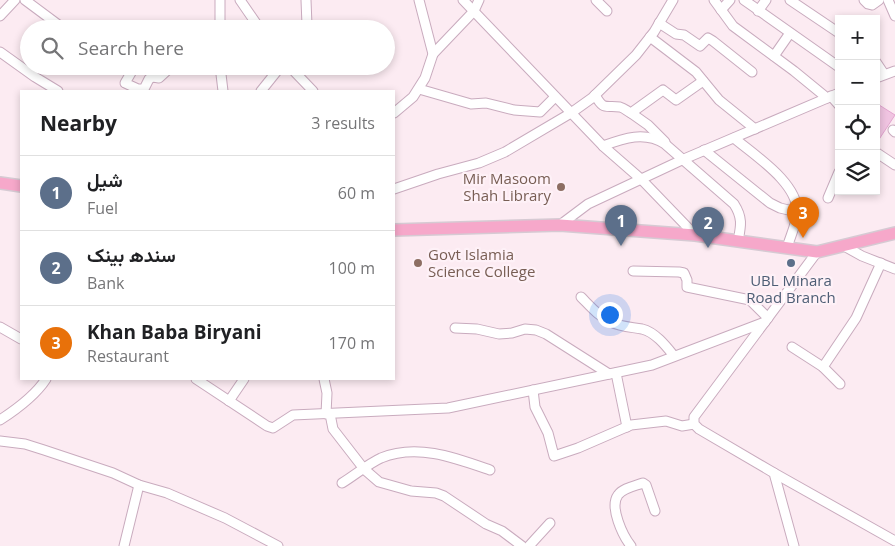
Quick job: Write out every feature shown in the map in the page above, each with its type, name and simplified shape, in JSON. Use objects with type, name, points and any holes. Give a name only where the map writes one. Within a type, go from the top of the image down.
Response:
[{"type":"main road","points":[[0,183],[20,186]]},
{"type":"main road","points":[[395,230],[560,225],[695,235],[817,252],[895,233]]},
{"type":"street","points":[[25,0],[52,20]]},
{"type":"street","points":[[219,20],[220,0]]},
{"type":"street","points":[[240,0],[254,20]]},
{"type":"street","points":[[306,0],[307,20]]},
{"type":"street","points":[[419,0],[433,54]]},
{"type":"street","points":[[463,0],[603,146],[642,180],[695,235]]},
{"type":"street","points":[[395,112],[413,97],[419,89],[433,54],[474,11],[479,0]]},
{"type":"street","points":[[596,0],[606,11]]},
{"type":"street","points":[[395,189],[497,156],[571,113],[595,95],[636,55],[650,37],[673,0]]},
{"type":"street","points":[[714,0],[732,26],[832,96]]},
{"type":"street","points":[[721,10],[730,0]]},
{"type":"street","points":[[744,0],[835,64]]},
{"type":"street","points":[[758,11],[766,0]]},
{"type":"street","points":[[790,0],[800,3],[835,30]]},
{"type":"street","points":[[864,0],[872,5],[879,0]]},
{"type":"street","points":[[888,0],[895,16]]},
{"type":"street","points":[[0,16],[11,1]]},
{"type":"street","points":[[659,23],[676,34],[684,35],[696,45],[700,46],[708,38],[752,72]]},
{"type":"street","points":[[774,56],[790,33]]},
{"type":"street","points":[[650,37],[696,72],[719,100],[755,129]]},
{"type":"street","points":[[0,52],[20,66]]},
{"type":"street","points":[[880,76],[895,71]]},
{"type":"street","points":[[32,75],[56,90]]},
{"type":"street","points":[[129,75],[125,83],[139,90],[144,89],[153,77],[159,78],[162,75]]},
{"type":"street","points":[[221,75],[223,90]]},
{"type":"street","points":[[262,90],[274,75]]},
{"type":"street","points":[[298,75],[312,90]]},
{"type":"street","points":[[631,113],[663,90],[676,100],[703,81]]},
{"type":"street","points":[[419,89],[471,104],[486,103],[514,110],[540,112],[556,97]]},
{"type":"street","points":[[595,95],[604,107],[620,107],[631,113],[655,131],[665,144]]},
{"type":"street","points":[[560,225],[588,204],[704,150],[832,96]]},
{"type":"street","points":[[603,146],[624,138],[640,136],[659,140],[665,144],[734,204],[741,214],[741,228],[738,241]]},
{"type":"street","points":[[734,138],[782,179],[794,198],[797,212],[787,248]]},
{"type":"street","points":[[704,150],[770,203],[780,208],[797,212]]},
{"type":"street","points":[[880,156],[895,165]]},
{"type":"street","points":[[828,198],[835,181]]},
{"type":"street","points":[[844,246],[862,256],[895,268]]},
{"type":"street","points":[[817,252],[694,418],[694,424],[699,429],[774,473],[895,540]]},
{"type":"street","points":[[824,367],[856,318],[881,263]]},
{"type":"street","points":[[633,271],[684,273],[687,287],[750,300],[766,320]]},
{"type":"street","points":[[581,297],[599,315],[609,321],[618,325],[649,331],[666,345],[674,356]]},
{"type":"street","points":[[198,380],[267,426],[273,428],[293,415],[448,408],[652,365],[766,320]]},
{"type":"street","points":[[0,327],[20,338]]},
{"type":"street","points":[[455,328],[476,329],[504,335],[525,329],[536,330],[546,334],[612,373],[627,427]]},
{"type":"street","points":[[792,347],[824,367],[840,384]]},
{"type":"street","points":[[0,420],[22,404],[40,388],[45,380]]},
{"type":"street","points":[[229,400],[243,380]]},
{"type":"street","points":[[324,380],[328,414],[333,429],[364,469],[379,482],[411,491],[444,496],[486,524],[502,531],[522,546]]},
{"type":"street","points":[[533,390],[535,406],[550,439],[554,456],[627,427],[666,421],[682,426],[694,424]]},
{"type":"street","points":[[0,441],[25,444],[113,473],[139,485],[167,493],[225,518],[278,546]]},
{"type":"street","points":[[342,483],[380,459],[390,455],[419,452],[440,454],[490,470]]},
{"type":"street","points":[[774,473],[794,546]]},
{"type":"street","points":[[631,546],[620,526],[616,512],[614,503],[617,496],[623,490],[643,483],[646,485],[655,511]]},
{"type":"street","points":[[124,546],[139,485]]},
{"type":"street","points":[[529,546],[550,522]]},
{"type":"building","points":[[880,106],[895,115],[880,138]]},
{"type":"place","name":"Mir Masoom Shah Library","points":[[561,187]]},
{"type":"place","name":"Khan Baba Biryani","points":[[803,238]]},
{"type":"place","name":"شیل","points":[[621,246]]},
{"type":"place","name":"سندھ بینک","points":[[708,248]]},
{"type":"place","name":"Govt Islamia Science College","points":[[418,263]]},
{"type":"place","name":"UBL Minara Road Branch","points":[[791,263]]}]
